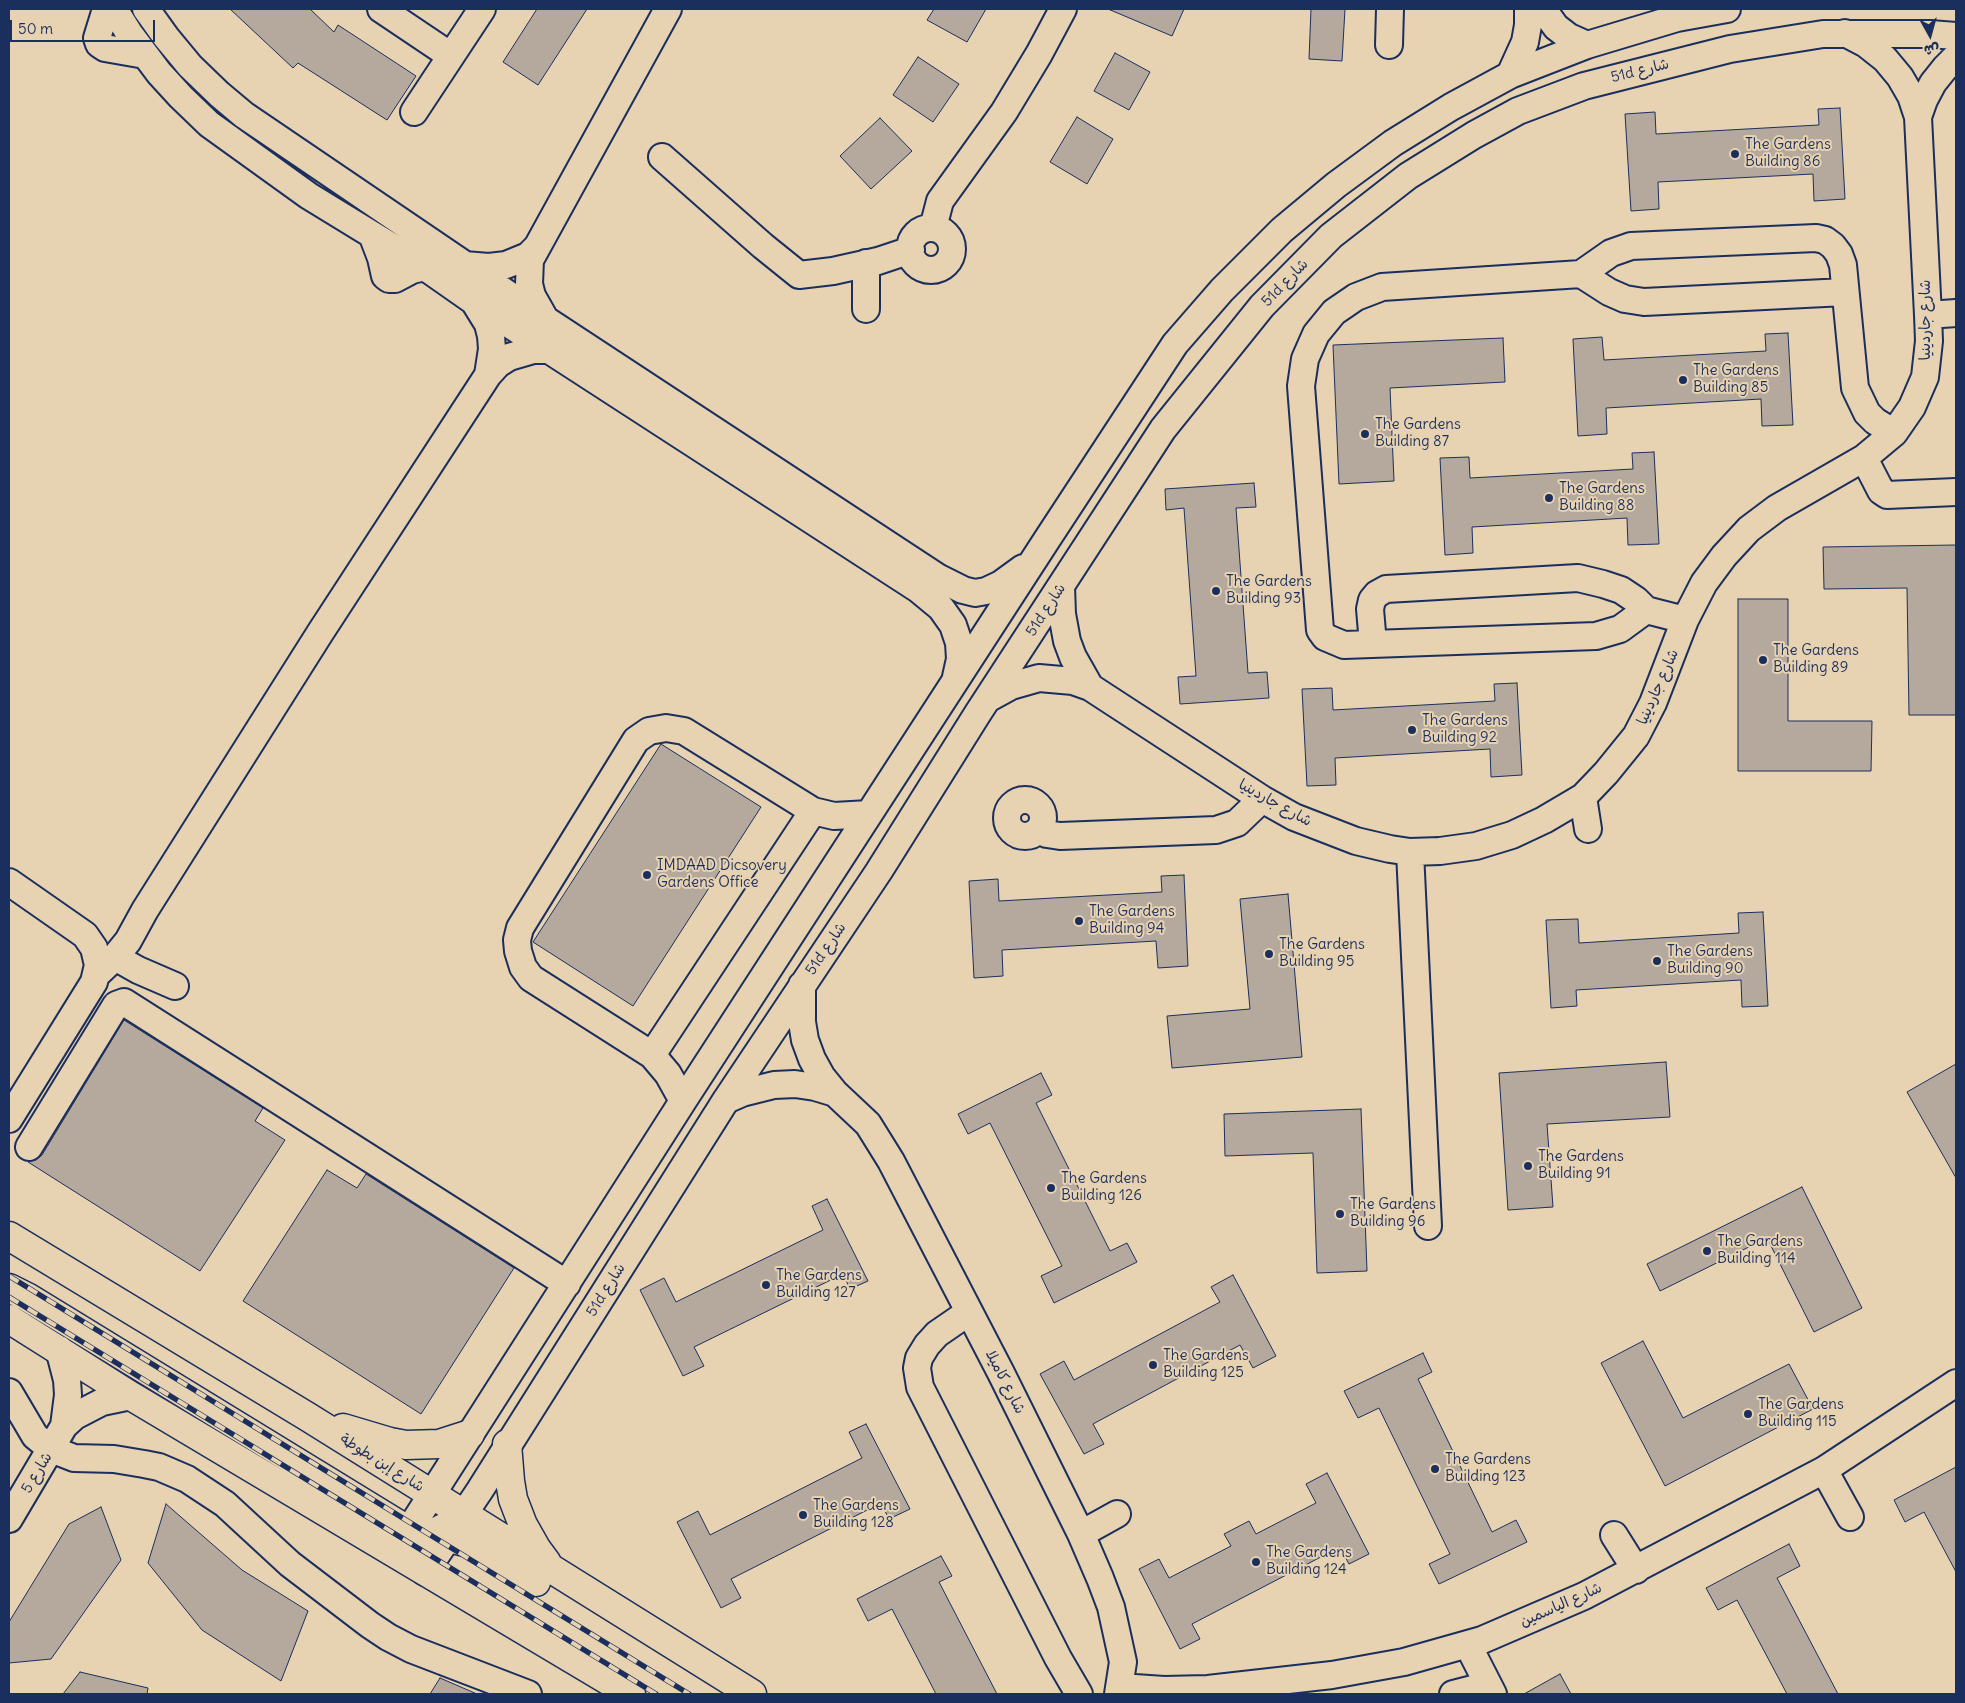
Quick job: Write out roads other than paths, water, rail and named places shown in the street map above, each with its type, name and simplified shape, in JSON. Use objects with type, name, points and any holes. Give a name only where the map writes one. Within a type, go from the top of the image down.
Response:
[{"type":"main road","name":"شارع إبن بطوطة","points":[[9,1236],[308,1417],[752,1694]]},
{"type":"main road","points":[[9,1288],[27,1297],[409,1531],[418,1533],[436,1532],[455,1522],[462,1514]]},
{"type":"main road","points":[[9,1319],[131,1396],[631,1694]]},
{"type":"main road","points":[[308,1417],[390,1442],[406,1445],[439,1444],[470,1434]]},
{"type":"main road","points":[[507,1444],[513,1499],[523,1525],[536,1548],[553,1570]]},
{"type":"main road","points":[[394,1553],[411,1544],[429,1539],[448,1538],[473,1544],[645,1646],[691,1656]]},
{"type":"street","points":[[106,9],[97,38],[99,44],[105,48],[145,55]]},
{"type":"street","points":[[114,9],[145,55],[181,98],[209,124],[309,196],[373,237],[425,267],[548,350],[909,584],[941,608],[953,625],[958,643],[960,659],[956,680]]},
{"type":"street","points":[[146,9],[190,66],[244,115],[546,320],[939,578],[963,590],[974,593],[986,591],[1001,584],[1034,560]]},
{"type":"street","points":[[381,9],[451,56]]},
{"type":"street","points":[[414,112],[482,9]]},
{"type":"street","points":[[546,320],[532,296],[529,284],[530,260],[668,9]]},
{"type":"street","points":[[933,228],[940,201],[1004,112],[1039,54],[1062,9]]},
{"type":"street","points":[[1389,46],[1390,9]]},
{"type":"street","points":[[1510,76],[1525,42],[1528,26],[1528,9]]},
{"type":"street","points":[[1543,9],[1556,27],[1587,45]]},
{"type":"street","points":[[394,1553],[683,1101],[1175,344],[1222,290],[1282,230],[1336,185],[1393,143],[1451,107],[1510,76],[1587,45],[1653,24],[1698,13],[1727,9]]},
{"type":"street","points":[[1635,72],[1656,60],[1704,46],[1711,38],[1712,27],[1708,18],[1698,13]]},
{"type":"street","name":"شارع جاردينيا","points":[[989,698],[1011,686],[1039,678],[1073,681],[1090,687],[1262,799],[1294,817],[1356,841],[1410,852],[1440,851],[1476,846],[1512,835],[1544,820],[1583,797],[1636,736],[1667,671],[1685,620],[1704,583],[1724,556],[1749,528],[1777,508],[1864,458],[1894,433],[1912,407],[1925,377],[1929,341],[1918,117],[1911,96],[1900,77],[1885,60],[1866,44],[1845,33]]},
{"type":"street","name":"51d شارع","points":[[425,1572],[462,1514],[480,1490],[507,1444],[726,1100],[879,871],[1163,429],[1262,306],[1331,236],[1408,176],[1474,135],[1526,108],[1584,86],[1730,49],[1822,34],[1930,34],[1956,36]]},
{"type":"street","name":"شارع جاردينيا","points":[[1918,117],[1933,83],[1956,57]]},
{"type":"street","points":[[662,157],[763,246],[799,275],[833,271],[866,264],[911,250]]},
{"type":"street","points":[[933,228],[941,230],[952,243],[952,252],[949,260],[943,266],[935,269],[926,269],[918,265],[913,258],[911,250],[912,241],[924,229],[933,228]]},
{"type":"street","points":[[1646,610],[1620,629],[1596,636],[1344,645],[1325,637],[1320,630],[1301,386],[1305,359],[1316,334],[1334,312],[1356,297],[1382,287],[1581,274],[1611,253],[1631,246],[1816,238],[1833,246],[1839,254],[1843,265],[1855,388],[1867,413],[1875,421],[1894,433]]},
{"type":"street","points":[[464,265],[489,268],[506,265],[528,256],[536,248]]},
{"type":"street","points":[[866,264],[866,309]]},
{"type":"street","points":[[1581,274],[1609,292],[1626,299],[1644,302],[1845,292]]},
{"type":"street","points":[[475,302],[488,324],[492,349],[488,375]]},
{"type":"street","points":[[1928,315],[1956,313]]},
{"type":"street","points":[[9,1119],[94,982],[106,965],[128,941],[315,642],[488,375],[498,364],[509,357],[533,350],[548,350]]},
{"type":"street","points":[[1864,458],[1881,491],[1887,495],[1956,492]]},
{"type":"street","points":[[1372,644],[1370,609],[1372,600],[1377,594],[1386,589],[1578,578],[1621,590],[1636,600],[1646,610],[1685,620]]},
{"type":"street","name":"شارع جاردينيا","points":[[1061,586],[1062,614],[1067,641],[1073,657],[1090,687]]},
{"type":"street","points":[[683,1101],[668,1074],[652,1055],[531,978],[523,967],[518,952],[517,940],[520,928],[636,740],[649,731],[666,728],[684,731],[813,812],[834,816],[870,814]]},
{"type":"street","points":[[1583,797],[1588,829]]},
{"type":"street","points":[[1039,830],[1047,834],[1060,836],[1216,830],[1237,823],[1262,799]]},
{"type":"street","points":[[652,1055],[813,812]]},
{"type":"street","points":[[1410,852],[1428,1226]]},
{"type":"street","points":[[9,882],[85,935],[97,956],[106,965],[138,970],[175,986]]},
{"type":"street","name":"شارع كاميلا","points":[[802,985],[801,1013],[805,1040],[812,1059],[822,1077],[835,1093],[868,1124],[879,1140],[969,1312],[1081,1534],[1111,1607],[1123,1662],[1119,1690]]},
{"type":"street","points":[[29,1147],[116,1005],[124,1002],[567,1284]]},
{"type":"street","name":"شارع كاميلا","points":[[726,1100],[742,1093],[774,1085],[795,1084],[835,1093]]},
{"type":"street","points":[[969,1312],[937,1334],[927,1345],[919,1358],[917,1368],[920,1387],[1058,1658],[1079,1694]]},
{"type":"street","name":"شارع 5","points":[[9,1519],[64,1426],[68,1395],[67,1380],[59,1349]]},
{"type":"street","name":"شارع الياسمين","points":[[1119,1690],[1209,1691],[1332,1675],[1404,1662],[1468,1645],[1584,1596],[1824,1470],[1956,1383]]},
{"type":"street","points":[[9,1392],[35,1436],[51,1450],[74,1458],[114,1459],[159,1467],[187,1479],[225,1504],[290,1564],[388,1637],[411,1650],[528,1694]]},
{"type":"street","name":"شارع 5","points":[[64,1426],[88,1408],[102,1402],[131,1396]]},
{"type":"street","points":[[1824,1470],[1850,1517]]},
{"type":"street","points":[[1081,1534],[1117,1514]]},
{"type":"street","points":[[1614,1535],[1636,1570]]},
{"type":"street","points":[[1453,1694],[1490,1690],[1468,1645]]},
{"type":"railway","points":[[9,1276],[689,1694]]},
{"type":"railway","points":[[9,1297],[656,1694]]},
{"type":"place","name":"The Gardens Building 86","points":[[1735,154]]},
{"type":"place","name":"The Gardens Building 85","points":[[1683,380]]},
{"type":"place","name":"The Gardens Building 87","points":[[1365,434]]},
{"type":"place","name":"The Gardens Building 88","points":[[1549,498]]},
{"type":"place","name":"The Gardens Building 93","points":[[1216,591]]},
{"type":"place","name":"The Gardens Building 89","points":[[1763,660]]},
{"type":"place","name":"The Gardens Building 92","points":[[1412,730]]},
{"type":"place","name":"IMDAAD Dicsovery Gardens Office","points":[[647,875]]},
{"type":"place","name":"The Gardens Building 94","points":[[1079,921]]},
{"type":"place","name":"The Gardens Building 95","points":[[1269,954]]},
{"type":"place","name":"The Gardens Building 90","points":[[1657,961]]},
{"type":"place","name":"The Gardens Building 91","points":[[1528,1166]]},
{"type":"place","name":"The Gardens Building 126","points":[[1051,1188]]},
{"type":"place","name":"The Gardens Building 96","points":[[1340,1214]]},
{"type":"place","name":"The Gardens Building 114","points":[[1707,1251]]},
{"type":"place","name":"The Gardens Building 127","points":[[766,1285]]},
{"type":"place","name":"The Gardens Building 125","points":[[1153,1365]]},
{"type":"place","name":"The Gardens Building 115","points":[[1748,1414]]},
{"type":"place","name":"The Gardens Building 123","points":[[1435,1469]]},
{"type":"place","name":"The Gardens Building 128","points":[[803,1515]]},
{"type":"place","name":"The Gardens Building 124","points":[[1256,1562]]}]
